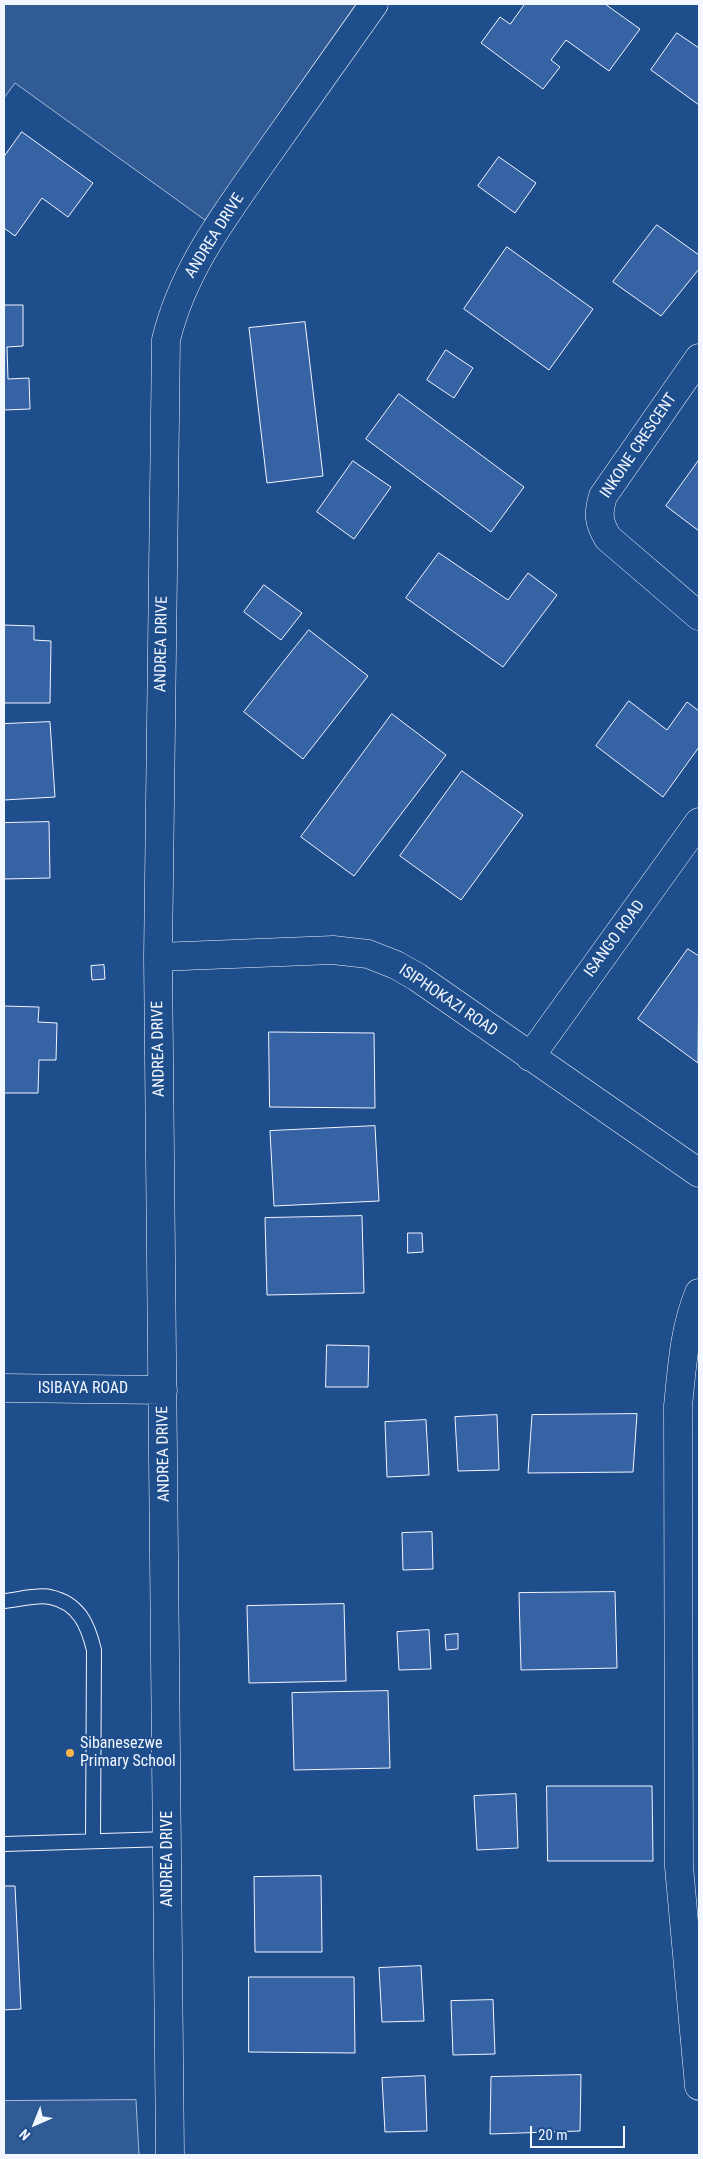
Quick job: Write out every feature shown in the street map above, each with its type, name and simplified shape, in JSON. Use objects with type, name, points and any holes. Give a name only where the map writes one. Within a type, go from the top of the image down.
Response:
[{"type":"street","name":"ANDREA DRIVE","points":[[170,2155],[158,957],[166,340],[173,312],[184,286],[212,234],[374,4]]},
{"type":"street","name":"INKONE CRESCENT","points":[[699,358],[603,496],[598,513],[601,527],[608,538],[699,616]]},
{"type":"street","name":"ISANGO ROAD","points":[[530,1057],[699,822]]},
{"type":"street","name":"ISIPHOKAZI ROAD","points":[[158,957],[333,950],[368,954],[396,965],[418,977],[530,1057],[699,1172]]},
{"type":"street","points":[[699,1293],[693,1308],[684,1347],[678,1406],[679,1867],[699,2086]]},
{"type":"street","name":"ISIBAYA ROAD","points":[[4,1388],[163,1390]]},
{"type":"lane","points":[[4,1602],[49,1596],[74,1608],[89,1628],[94,1650],[93,1841]]},
{"type":"lane","points":[[4,1844],[168,1839]]},
{"type":"shaded area","points":[[4,4],[356,4],[205,220],[15,83],[4,98]]},
{"type":"shaded area","points":[[136,2100],[139,2155],[4,2155],[4,2101]]},
{"type":"building","points":[[525,4],[605,4],[640,29],[609,71],[566,40],[551,60],[560,67],[543,89],[481,43],[500,17],[510,24]]},
{"type":"building","points":[[677,33],[699,48],[699,105],[651,70]]},
{"type":"building","points":[[22,132],[93,183],[68,217],[42,198],[15,236],[4,228],[4,157]]},
{"type":"building","points":[[499,157],[536,183],[515,213],[478,186]]},
{"type":"building","points":[[657,225],[699,255],[699,269],[661,316],[613,282]]},
{"type":"building","points":[[507,247],[593,309],[549,370],[464,309]]},
{"type":"building","points":[[4,305],[23,305],[23,346],[7,347],[8,379],[29,378],[30,409],[4,410]]},
{"type":"building","points":[[305,322],[323,476],[267,483],[249,328]]},
{"type":"building","points":[[446,350],[473,368],[454,398],[427,380]]},
{"type":"building","points":[[399,394],[524,487],[491,532],[366,439]]},
{"type":"building","points":[[699,460],[699,531],[666,506]]},
{"type":"building","points":[[353,461],[391,487],[354,539],[317,512]]},
{"type":"building","points":[[439,553],[508,600],[528,573],[557,595],[503,667],[406,598]]},
{"type":"building","points":[[264,585],[302,613],[281,640],[244,612]]},
{"type":"building","points":[[4,625],[34,626],[34,640],[51,641],[50,703],[4,703]]},
{"type":"building","points":[[309,630],[368,676],[303,759],[244,712]]},
{"type":"building","points":[[629,701],[667,730],[687,702],[699,711],[699,747],[663,797],[596,746]]},
{"type":"building","points":[[392,714],[446,755],[354,876],[301,837]]},
{"type":"building","points":[[50,722],[55,797],[4,800],[4,724]]},
{"type":"building","points":[[462,771],[523,815],[461,900],[400,856]]},
{"type":"building","points":[[49,822],[50,878],[4,879],[4,823]]},
{"type":"building","points":[[688,949],[699,956],[698,1063],[638,1019]]},
{"type":"building","points":[[104,965],[105,979],[92,980],[91,966]]},
{"type":"building","points":[[4,1006],[39,1007],[38,1022],[57,1023],[56,1060],[39,1060],[38,1093],[4,1093]]},
{"type":"building","points":[[269,1032],[374,1033],[375,1108],[270,1107]]},
{"type":"building","points":[[375,1126],[379,1201],[274,1206],[270,1131]]},
{"type":"building","points":[[362,1216],[364,1293],[267,1295],[265,1218]]},
{"type":"building","points":[[408,1233],[422,1233],[423,1252],[408,1253]]},
{"type":"building","points":[[327,1345],[369,1346],[368,1387],[326,1387]]},
{"type":"building","points":[[637,1414],[633,1472],[528,1473],[532,1415]]},
{"type":"building","points":[[497,1415],[499,1470],[458,1471],[455,1417]]},
{"type":"building","points":[[426,1420],[429,1475],[387,1477],[385,1422]]},
{"type":"building","points":[[432,1532],[433,1569],[403,1570],[402,1533]]},
{"type":"building","points":[[615,1592],[617,1668],[521,1670],[519,1593]]},
{"type":"building","points":[[344,1604],[346,1681],[249,1683],[247,1606]]},
{"type":"building","points":[[429,1630],[431,1669],[399,1670],[397,1632]]},
{"type":"building","points":[[458,1634],[458,1649],[446,1650],[445,1635]]},
{"type":"building","points":[[388,1691],[390,1768],[294,1770],[292,1693]]},
{"type":"building","points":[[547,1786],[652,1786],[653,1861],[548,1861]]},
{"type":"building","points":[[516,1794],[518,1848],[477,1850],[474,1796]]},
{"type":"building","points":[[321,1876],[322,1952],[255,1952],[254,1877]]},
{"type":"building","points":[[4,1886],[15,1886],[21,2009],[4,2010]]},
{"type":"building","points":[[421,1966],[424,2021],[382,2022],[379,1968]]},
{"type":"building","points":[[249,1977],[354,1977],[355,2053],[249,2052]]},
{"type":"building","points":[[493,2000],[495,2054],[453,2055],[451,2001]]},
{"type":"building","points":[[581,2075],[580,2131],[490,2134],[491,2077]]},
{"type":"building","points":[[425,2076],[427,2131],[385,2132],[382,2078]]},
{"type":"place","name":"Sibanesezwe Primary School","points":[[70,1753]]}]
